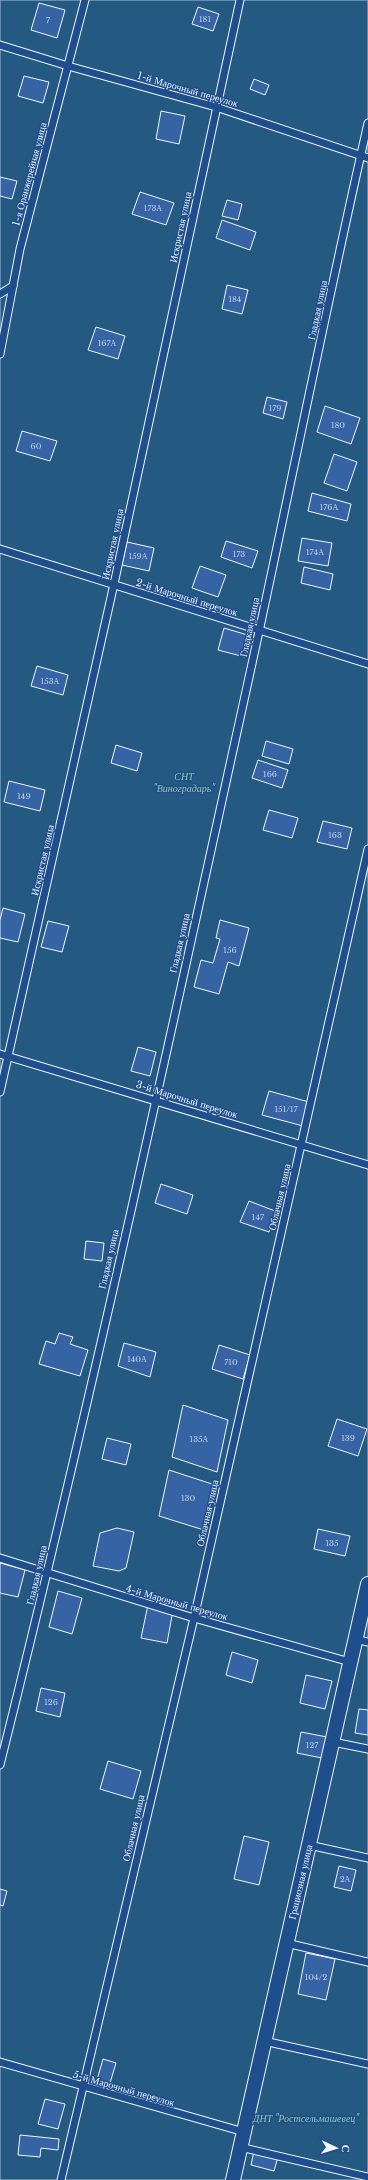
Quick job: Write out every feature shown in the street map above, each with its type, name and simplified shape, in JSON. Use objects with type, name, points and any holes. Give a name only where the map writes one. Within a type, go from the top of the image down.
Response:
[{"type":"street","name":"Грациозная улица","points":[[233,2180],[350,1662],[361,1641],[368,1584]]},
{"type":"lane","name":"1-я Оранжерейная улица","points":[[0,354],[20,249],[85,0]]},
{"type":"lane","name":"Искристая улица","points":[[0,1092],[114,584],[240,0]]},
{"type":"lane","name":"1-й Марочный переулок","points":[[0,45],[68,66],[216,107],[364,156]]},
{"type":"lane","name":"Гладкая улица","points":[[0,1765],[47,1574],[155,1099],[364,156],[368,123]]},
{"type":"lane","points":[[0,294],[13,286]]},
{"type":"lane","name":"2-й Марочный переулок","points":[[0,549],[368,664]]},
{"type":"lane","name":"Облачная улица","points":[[61,2180],[194,1618],[368,849]]},
{"type":"lane","name":"3-й Марочный переулок","points":[[0,1054],[155,1099],[368,1165]]},
{"type":"lane","name":"4-й Марочный переулок","points":[[0,1558],[47,1574],[194,1618],[350,1662]]},
{"type":"lane","points":[[333,1742],[368,1749]]},
{"type":"lane","points":[[309,1845],[368,1858]]},
{"type":"lane","points":[[286,1943],[368,1962]]},
{"type":"lane","points":[[264,2041],[368,2064]]},
{"type":"lane","name":"5-й Марочный переулок","points":[[0,2062],[82,2087],[244,2132]]},
{"type":"lane","points":[[240,2147],[368,2177]]},
{"type":"green space","name":"СНТ \"Виноградарь\"","points":[[0,0],[368,0],[368,2180],[0,2180]]},
{"type":"building","points":[[39,3],[65,10],[57,38],[31,30]]},
{"type":"building","points":[[198,7],[219,14],[213,31],[192,24]]},
{"type":"building","points":[[24,76],[49,82],[43,103],[18,96]]},
{"type":"building","points":[[254,79],[269,85],[265,95],[250,89]]},
{"type":"building","points":[[161,111],[185,116],[179,144],[156,139]]},
{"type":"building","points":[[0,177],[17,181],[12,199],[0,196]]},
{"type":"building","points":[[140,192],[174,203],[166,225],[132,214]]},
{"type":"building","points":[[227,200],[242,204],[238,220],[222,216]]},
{"type":"building","points":[[222,220],[256,232],[250,250],[216,238]]},
{"type":"building","points":[[227,285],[248,290],[242,314],[222,309]]},
{"type":"building","points":[[96,327],[125,336],[118,359],[88,350]]},
{"type":"building","points":[[267,397],[287,402],[283,419],[263,413]]},
{"type":"building","points":[[325,406],[360,418],[351,444],[317,432]]},
{"type":"building","points":[[22,431],[57,441],[50,461],[16,451]]},
{"type":"building","points":[[334,454],[357,462],[347,491],[324,483]]},
{"type":"building","points":[[312,493],[351,504],[347,521],[308,511]]},
{"type":"building","points":[[302,538],[332,543],[328,566],[298,561]]},
{"type":"building","points":[[226,541],[258,551],[252,568],[221,557]]},
{"type":"building","points":[[127,542],[154,548],[149,571],[122,565]]},
{"type":"building","points":[[200,566],[226,575],[218,597],[192,588]]},
{"type":"building","points":[[304,567],[333,574],[330,590],[301,583]]},
{"type":"building","points":[[224,628],[251,636],[245,657],[218,650]]},
{"type":"building","points":[[37,666],[68,675],[63,695],[31,686]]},
{"type":"building","points":[[266,741],[293,749],[289,764],[262,756]]},
{"type":"building","points":[[116,745],[142,753],[137,771],[111,763]]},
{"type":"building","points":[[258,760],[288,770],[282,788],[252,778]]},
{"type":"building","points":[[9,781],[45,790],[40,811],[4,802]]},
{"type":"building","points":[[269,810],[298,818],[292,838],[263,830]]},
{"type":"building","points":[[323,821],[352,828],[347,849],[317,842]]},
{"type":"building","points":[[3,908],[25,914],[18,942],[0,938],[0,920]]},
{"type":"building","points":[[220,920],[249,928],[239,966],[228,962],[219,994],[194,987],[201,960],[213,963],[220,939],[216,938]]},
{"type":"building","points":[[48,921],[69,926],[62,952],[41,947]]},
{"type":"building","points":[[138,1047],[156,1052],[150,1076],[131,1071]]},
{"type":"building","points":[[269,1091],[309,1102],[303,1126],[262,1115]]},
{"type":"building","points":[[161,1184],[193,1195],[187,1214],[155,1203]]},
{"type":"building","points":[[249,1201],[275,1211],[269,1232],[240,1222]]},
{"type":"building","points":[[86,1241],[104,1243],[102,1261],[84,1259]]},
{"type":"building","points":[[59,1333],[73,1337],[70,1344],[88,1350],[80,1376],[39,1364],[46,1341],[55,1344]]},
{"type":"building","points":[[124,1343],[156,1352],[150,1377],[118,1366]]},
{"type":"building","points":[[219,1345],[250,1355],[243,1379],[212,1369]]},
{"type":"building","points":[[183,1405],[228,1420],[217,1472],[172,1457]]},
{"type":"building","points":[[337,1419],[367,1429],[358,1456],[328,1446]]},
{"type":"building","points":[[107,1438],[131,1444],[126,1465],[102,1459]]},
{"type":"building","points":[[169,1470],[215,1485],[204,1530],[159,1516]]},
{"type":"building","points":[[117,1528],[134,1532],[126,1568],[119,1571],[93,1566],[100,1533]]},
{"type":"building","points":[[318,1529],[350,1536],[345,1556],[314,1549]]},
{"type":"building","points":[[0,1563],[25,1570],[18,1597],[0,1593]]},
{"type":"building","points":[[58,1591],[82,1598],[72,1634],[49,1627]]},
{"type":"building","points":[[149,1600],[174,1605],[167,1643],[141,1638]]},
{"type":"building","points":[[232,1652],[258,1660],[252,1683],[226,1675]]},
{"type":"building","points":[[306,1675],[332,1681],[325,1709],[300,1703]]},
{"type":"building","points":[[41,1688],[65,1693],[60,1717],[36,1711]]},
{"type":"building","points":[[359,1709],[368,1710],[368,1735],[355,1733]]},
{"type":"building","points":[[301,1732],[327,1737],[322,1758],[297,1753]]},
{"type":"building","points":[[108,1761],[141,1771],[133,1799],[100,1789]]},
{"type":"building","points":[[244,1836],[269,1842],[259,1885],[234,1879]]},
{"type":"building","points":[[339,1866],[356,1870],[351,1891],[334,1887]]},
{"type":"building","points":[[0,1889],[7,1891],[3,1906],[0,1905]]},
{"type":"building","points":[[306,1953],[335,1959],[326,2000],[298,1994]]},
{"type":"building","points":[[103,2059],[116,2063],[110,2083],[97,2080]]},
{"type":"building","points":[[45,2099],[65,2104],[58,2129],[38,2124]]},
{"type":"building","points":[[20,2135],[59,2139],[58,2150],[41,2148],[40,2157],[18,2155]]},
{"type":"building","points":[[254,2151],[278,2157],[274,2171],[251,2165]]},
{"type":"park label","name":"ДНТ \"Ростсельмашевец\"","points":[[306,2118]]}]
